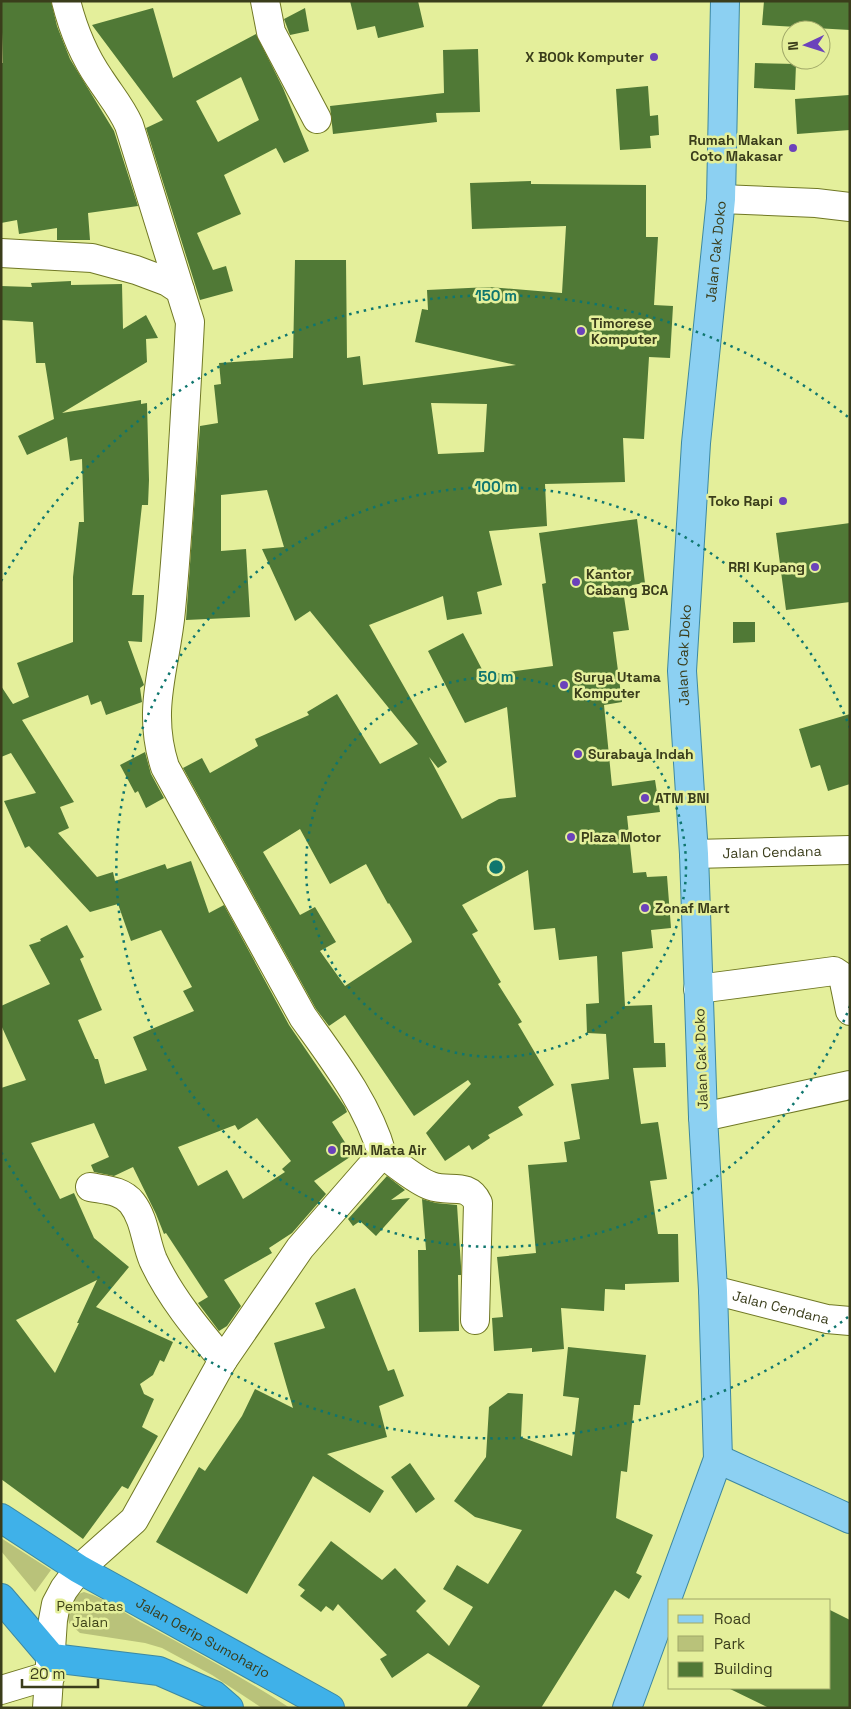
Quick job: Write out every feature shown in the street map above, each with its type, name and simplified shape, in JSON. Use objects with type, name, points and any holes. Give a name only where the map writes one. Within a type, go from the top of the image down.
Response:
[{"type":"highway","name":"Jalan Oerip Sumoharjo","points":[[1,1518],[79,1568],[330,1708]]},
{"type":"highway","points":[[1,1598],[51,1666],[159,1671],[214,1695],[229,1708]]},
{"type":"main road","name":"Jalan Cak Doko","points":[[718,1459],[713,1290],[703,1118],[694,854],[682,672],[696,443],[721,199],[724,1]]},
{"type":"main road","points":[[627,1708],[718,1459],[850,1519]]},
{"type":"street","points":[[66,1],[71,23],[92,66],[120,105],[129,125],[190,322],[171,612],[160,674],[155,725],[158,744],[165,766],[303,1017],[334,1061],[376,1131],[382,1154],[431,1186],[467,1189],[474,1195],[478,1203],[475,1320]]},
{"type":"street","points":[[265,1],[271,32],[317,119]]},
{"type":"street","points":[[721,199],[816,203],[850,208]]},
{"type":"street","points":[[1,253],[92,258],[136,270],[168,282],[180,290]]},
{"type":"street","name":"Jalan Cendana","points":[[694,854],[850,850]]},
{"type":"street","points":[[698,989],[834,971],[843,977],[850,1011]]},
{"type":"street","points":[[703,1118],[850,1086]]},
{"type":"street","points":[[47,1708],[53,1620],[56,1604],[64,1589],[79,1568],[134,1520],[223,1360],[300,1248],[382,1154]]},
{"type":"street","points":[[90,1187],[119,1193],[131,1202],[139,1214],[152,1258],[165,1282],[191,1322],[223,1360]]},
{"type":"street","name":"Jalan Cendana","points":[[713,1290],[827,1319],[850,1321]]},
{"type":"street","points":[[1,1690],[51,1666]]},
{"type":"green space","points":[[1,1538],[51,1570],[35,1592],[1,1551]]},
{"type":"green space","name":"Pembatas Jalan","points":[[84,1592],[109,1603],[202,1655],[290,1708],[262,1708],[212,1675],[162,1648],[145,1643],[80,1633],[69,1623],[66,1610],[73,1596]]},
{"type":"building","points":[[1,1],[51,1],[57,26],[70,59],[114,131],[138,206],[88,213],[90,240],[57,240],[57,228],[19,234],[17,220],[1,223],[1,63],[3,63]]},
{"type":"building","points":[[350,1],[418,1],[424,27],[378,38],[375,26],[357,30]]},
{"type":"building","points":[[764,1],[850,1],[850,30],[831,29],[831,20],[781,20],[781,26],[762,25]]},
{"type":"building","points":[[153,8],[173,78],[256,34],[283,88],[309,151],[284,163],[276,148],[224,175],[241,214],[197,233],[213,270],[226,266],[233,291],[200,300],[146,128],[163,120],[92,25]],"holes":[[[241,77],[259,120],[218,142],[196,101]]]},
{"type":"building","points":[[305,8],[309,31],[290,35],[284,19]]},
{"type":"building","points":[[478,49],[480,112],[436,113],[437,122],[333,134],[330,106],[444,93],[443,50]]},
{"type":"building","points":[[755,63],[781,64],[781,70],[796,70],[795,90],[754,88]]},
{"type":"building","points":[[648,86],[650,116],[658,115],[659,135],[650,136],[651,148],[620,150],[616,89]]},
{"type":"building","points":[[849,95],[850,130],[797,134],[795,99]]},
{"type":"building","points":[[531,181],[531,184],[646,185],[646,237],[658,237],[654,305],[673,306],[670,358],[649,357],[644,439],[623,438],[625,482],[545,484],[547,526],[489,531],[502,585],[477,592],[482,614],[447,620],[443,596],[369,625],[447,762],[438,768],[429,757],[462,819],[499,799],[516,797],[507,707],[465,723],[428,651],[463,633],[485,675],[553,666],[542,584],[546,583],[539,533],[637,519],[645,583],[632,585],[633,588],[623,590],[629,630],[613,632],[622,702],[604,705],[612,786],[655,780],[660,812],[627,816],[633,873],[646,872],[647,877],[667,876],[671,928],[651,930],[653,948],[622,952],[625,1006],[652,1005],[654,1043],[665,1043],[666,1067],[633,1068],[641,1124],[658,1122],[667,1179],[650,1181],[658,1234],[678,1234],[679,1282],[625,1284],[625,1290],[605,1289],[604,1311],[561,1308],[564,1349],[532,1352],[532,1348],[494,1351],[492,1318],[503,1317],[497,1257],[536,1253],[528,1165],[567,1162],[564,1142],[580,1139],[571,1084],[609,1079],[606,1034],[587,1033],[586,1004],[599,1003],[597,956],[559,960],[555,928],[534,930],[528,870],[462,905],[478,931],[472,934],[501,982],[498,984],[522,1022],[518,1024],[554,1085],[518,1107],[523,1115],[488,1135],[490,1138],[472,1150],[469,1145],[445,1161],[426,1133],[471,1084],[468,1080],[414,1116],[345,1015],[329,1026],[316,1009],[183,768],[202,758],[210,773],[258,746],[255,739],[309,715],[307,712],[337,694],[380,764],[418,744],[310,611],[295,621],[262,549],[284,547],[267,490],[221,495],[221,551],[246,549],[250,617],[186,620],[200,426],[218,423],[214,385],[221,384],[219,363],[293,358],[295,260],[346,260],[347,358],[360,356],[363,385],[516,365],[415,342],[422,309],[428,310],[427,290],[489,287],[562,293],[566,226],[472,229],[470,183]],"holes":[[[431,403],[487,404],[484,452],[438,454]],[[300,829],[330,884],[366,864],[412,942],[345,986],[320,951],[336,942],[315,907],[300,915],[263,852]]]},
{"type":"building","points":[[71,281],[71,285],[122,284],[123,329],[146,315],[158,338],[146,339],[147,362],[62,413],[141,400],[141,404],[147,403],[149,480],[148,505],[142,505],[132,595],[144,595],[142,642],[128,641],[144,685],[140,688],[142,702],[106,715],[101,701],[91,705],[88,695],[22,720],[74,802],[60,807],[69,828],[58,833],[97,877],[113,872],[115,881],[165,864],[167,869],[191,861],[209,913],[224,905],[289,1025],[345,1107],[347,1112],[332,1122],[353,1155],[314,1181],[326,1194],[292,1233],[269,1248],[272,1253],[224,1280],[241,1306],[227,1326],[219,1331],[198,1303],[208,1297],[166,1233],[164,1234],[133,1167],[114,1176],[94,1172],[91,1165],[109,1157],[94,1123],[31,1143],[60,1199],[74,1193],[94,1238],[129,1267],[96,1307],[173,1342],[164,1362],[160,1360],[153,1375],[140,1384],[144,1394],[154,1399],[142,1427],[158,1436],[128,1489],[122,1486],[83,1539],[1,1479],[1,1088],[26,1080],[1,1025],[1,1006],[50,984],[29,945],[41,941],[40,939],[67,925],[84,957],[80,959],[102,1010],[78,1020],[95,1059],[98,1059],[105,1084],[147,1070],[133,1037],[194,1011],[183,991],[192,987],[161,930],[131,941],[118,904],[90,912],[29,846],[25,848],[4,801],[36,793],[11,753],[1,757],[1,686],[13,704],[29,697],[17,663],[73,642],[73,577],[79,522],[84,522],[82,459],[70,461],[67,437],[27,455],[18,436],[54,419],[45,363],[36,363],[33,322],[1,320],[1,286],[32,287],[31,283]],"holes":[[[257,1118],[291,1161],[282,1169],[285,1172],[243,1199],[227,1170],[198,1186],[178,1147],[235,1125],[238,1130]],[[97,1280],[77,1323],[79,1323],[55,1373],[16,1320]]]},
{"type":"building","name":"RRI Kupang","points":[[850,523],[850,602],[786,610],[776,533]]},
{"type":"building","points":[[733,622],[755,622],[755,642],[733,643]]},
{"type":"building","points":[[850,714],[850,784],[828,791],[820,765],[811,768],[799,729]]},
{"type":"building","points":[[145,752],[151,774],[164,798],[146,808],[138,791],[135,793],[120,765]]},
{"type":"building","points":[[387,1176],[405,1190],[391,1200],[410,1198],[376,1236],[360,1221],[353,1226],[348,1219]]},
{"type":"building","points":[[422,1199],[436,1203],[457,1205],[461,1266],[461,1275],[458,1275],[459,1331],[419,1332],[418,1250],[426,1250]]},
{"type":"building","points":[[355,1288],[388,1371],[394,1369],[404,1396],[379,1406],[387,1437],[327,1454],[384,1491],[370,1513],[313,1476],[247,1594],[156,1542],[199,1467],[205,1471],[242,1416],[255,1389],[293,1408],[274,1343],[325,1328],[315,1303]]},
{"type":"building","points":[[568,1347],[646,1355],[640,1405],[634,1405],[627,1472],[621,1471],[616,1518],[653,1535],[636,1573],[642,1576],[629,1599],[615,1590],[541,1708],[466,1708],[480,1686],[428,1653],[392,1678],[380,1659],[387,1655],[338,1604],[333,1611],[326,1606],[321,1612],[300,1596],[305,1590],[298,1585],[331,1541],[382,1580],[395,1568],[426,1601],[416,1611],[449,1646],[473,1607],[443,1589],[457,1565],[488,1584],[522,1530],[475,1517],[454,1501],[486,1457],[489,1407],[508,1393],[523,1394],[521,1437],[572,1456],[579,1398],[563,1396]]},
{"type":"building","points":[[410,1463],[435,1499],[416,1513],[391,1477]]},
{"type":"building","points":[[831,1610],[850,1620],[850,1708],[769,1708],[730,1689],[831,1689]]},
{"type":"place","name":"X BOOk Komputer","points":[[654,57]]},
{"type":"place","name":"Rumah Makan Coto Makasar","points":[[793,148]]},
{"type":"place","name":"Timorese Komputer","points":[[581,331]]},
{"type":"place","name":"Toko Rapi","points":[[783,501]]},
{"type":"place","name":"RRI Kupang","points":[[815,567]]},
{"type":"place","name":"Kantor Cabang BCA","points":[[576,582]]},
{"type":"place","name":"Surya Utama Komputer","points":[[564,685]]},
{"type":"place","name":"Surabaya Indah","points":[[578,754]]},
{"type":"place","name":"ATM BNI","points":[[645,798]]},
{"type":"place","name":"Plaza Motor","points":[[571,837]]},
{"type":"place","name":"Zonaf Mart","points":[[645,908]]},
{"type":"place","name":"RM. Mata Air","points":[[332,1150]]}]
